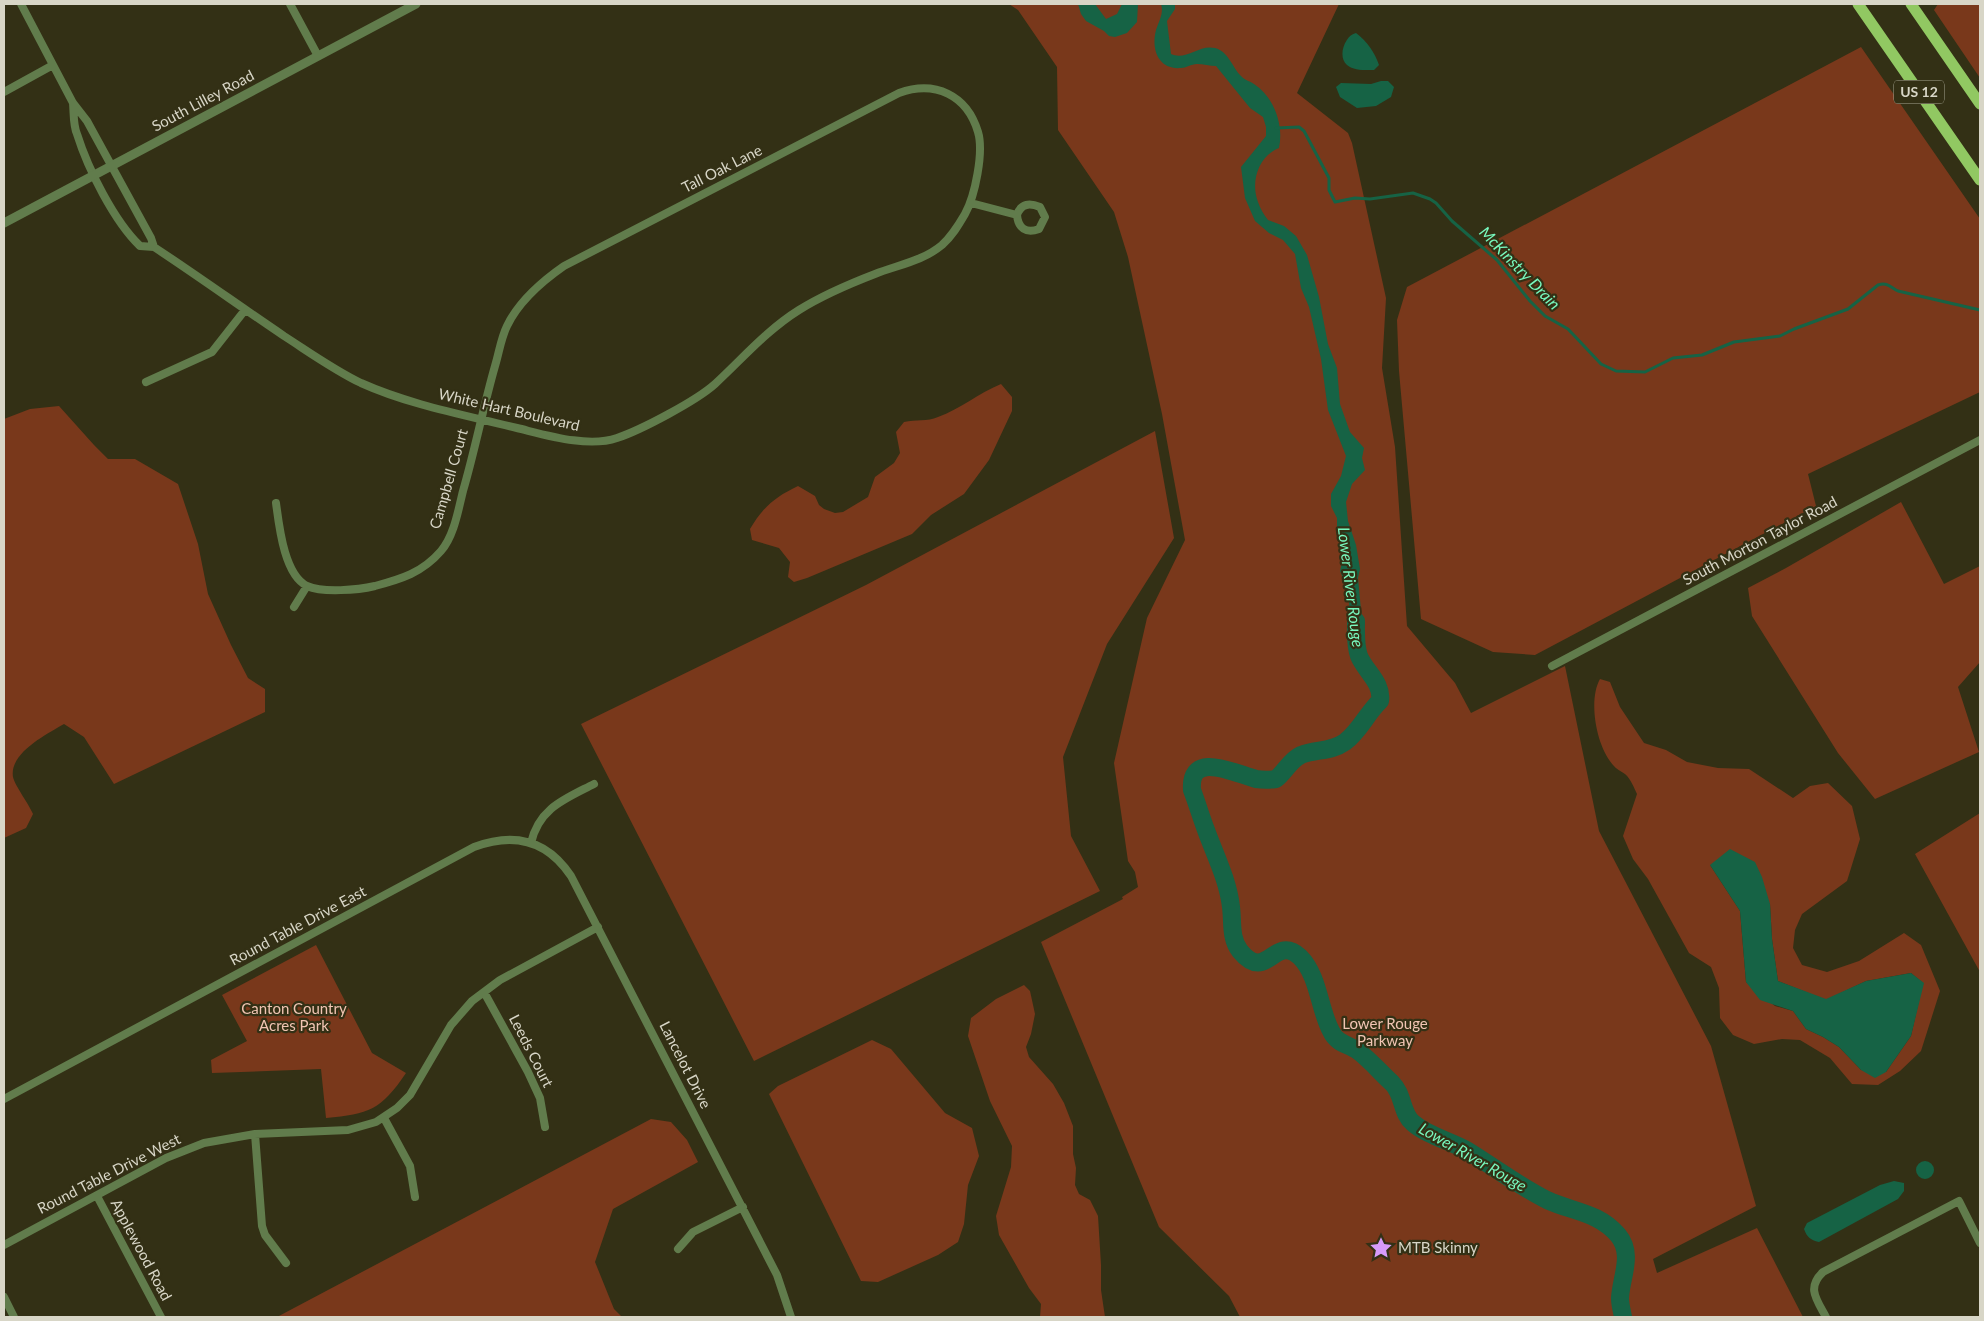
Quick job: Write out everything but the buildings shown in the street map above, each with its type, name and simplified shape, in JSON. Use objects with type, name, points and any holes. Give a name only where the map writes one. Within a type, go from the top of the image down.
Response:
[{"type":"main road","name":"US 12","points":[[1858,4],[1980,180]]},
{"type":"main road","name":"US 12","points":[[1911,4],[1980,104]]},
{"type":"street","points":[[21,4],[73,103],[87,120],[151,238],[154,247]]},
{"type":"street","points":[[290,4],[318,56]]},
{"type":"street","name":"South Lilley Road","points":[[4,223],[416,4]]},
{"type":"street","points":[[4,92],[53,65]]},
{"type":"street","name":"Tall Oak Lane","points":[[480,419],[507,326],[528,295],[548,277],[564,266],[899,93],[922,87],[946,92],[956,97],[970,113],[979,134],[979,158],[971,203]]},
{"type":"street","name":"White Hart Boulevard","points":[[73,103],[77,134],[94,176],[128,234],[140,246],[154,247],[323,362],[361,383],[431,407],[547,435],[593,442],[616,439],[677,408],[713,386],[765,335],[805,306],[821,297],[877,274],[919,260],[941,246],[954,233],[971,203]]},
{"type":"street","points":[[971,203],[1017,215]]},
{"type":"street","points":[[146,382],[212,352],[245,310]]},
{"type":"street","name":"Campbell Court","points":[[307,586],[336,590],[365,588],[401,579],[415,573],[441,551],[454,526],[480,419]]},
{"type":"street","name":"South Morton Taylor Road","points":[[1552,666],[1980,440]]},
{"type":"street","points":[[276,503],[278,522],[292,572],[307,586],[294,607]]},
{"type":"street","points":[[531,843],[537,824],[548,810],[594,784]]},
{"type":"street","name":"Round Table Drive East","points":[[4,1099],[474,848],[488,842],[502,840],[531,843]]},
{"type":"street","name":"Lancelot Drive","points":[[531,843],[551,853],[565,867],[743,1207],[777,1275],[791,1317]]},
{"type":"street","name":"Round Table Drive West","points":[[4,1245],[166,1158],[190,1148],[222,1138],[255,1134],[348,1130],[367,1126],[384,1118],[410,1095],[451,1025],[462,1011],[500,980],[598,928]]},
{"type":"street","name":"Leeds Court","points":[[484,992],[536,1089],[540,1098],[545,1127]]},
{"type":"street","points":[[384,1118],[410,1166],[415,1197]]},
{"type":"street","points":[[255,1134],[260,1218],[265,1234],[286,1263]]},
{"type":"street","name":"Applewood Road","points":[[96,1196],[160,1317]]},
{"type":"street","points":[[1826,1317],[1815,1297],[1813,1286],[1823,1272],[1959,1200],[1980,1243]]},
{"type":"street","points":[[678,1249],[693,1232],[743,1207]]},
{"type":"street","points":[[4,1297],[14,1317]]},
{"type":"green space","name":"Lower Rouge Parkway","points":[[1009,4],[1339,4],[1297,93],[1348,133],[1352,143],[1386,298],[1382,368],[1395,447],[1407,626],[1455,683],[1471,713],[1565,666],[1599,831],[1711,1046],[1756,1206],[1653,1259],[1657,1273],[1757,1228],[1803,1317],[1240,1317],[1229,1296],[1159,1227],[1041,942],[1123,899],[1122,897],[1138,887],[1135,872],[1128,861],[1114,763],[1147,618],[1185,540],[1162,414],[1128,257],[1114,212],[1058,130],[1057,67],[1018,10]]},
{"type":"green space","points":[[1938,4],[1980,4],[1980,78],[1934,10]]},
{"type":"green space","points":[[1861,47],[1980,219],[1980,392],[1808,474],[1816,506],[1535,655],[1493,652],[1421,619],[1399,371],[1397,320],[1407,287]]},
{"type":"green space","points":[[1001,384],[1012,397],[1012,411],[989,460],[964,494],[931,515],[912,534],[794,582],[788,577],[790,562],[779,548],[752,540],[750,529],[765,509],[783,494],[798,486],[815,496],[819,505],[824,509],[835,513],[843,512],[868,497],[875,477],[894,463],[900,453],[896,432],[904,422],[938,417]]},
{"type":"green space","points":[[59,406],[108,459],[135,459],[178,484],[198,544],[208,594],[248,678],[265,689],[265,712],[114,784],[84,737],[64,724],[31,745],[17,760],[13,768],[13,777],[33,814],[26,828],[4,838],[4,419],[30,409]]},
{"type":"green space","points":[[1155,431],[1174,538],[1107,644],[1063,757],[1071,836],[1100,891],[754,1061],[581,724],[866,585]]},
{"type":"green space","points":[[1901,502],[1944,584],[1980,566],[1980,662],[1958,687],[1979,752],[1875,799],[1838,753],[1752,616],[1748,588]]},
{"type":"green space","points":[[1600,679],[1610,682],[1620,707],[1644,743],[1666,750],[1687,762],[1718,768],[1749,769],[1793,798],[1810,786],[1828,783],[1852,806],[1860,839],[1847,881],[1802,914],[1795,930],[1793,948],[1802,965],[1827,972],[1859,961],[1904,933],[1921,945],[1940,991],[1921,1051],[1900,1071],[1878,1085],[1852,1084],[1830,1058],[1800,1040],[1782,1039],[1754,1044],[1733,1035],[1720,1018],[1719,988],[1711,967],[1689,953],[1648,879],[1633,859],[1623,836],[1637,794],[1629,778],[1613,765],[1602,746],[1598,735],[1594,710],[1596,688]],"holes":[[[1710,865],[1770,904],[1772,939],[1778,981],[1826,1000],[1866,981],[1911,973],[1923,983],[1911,1036],[1886,1072],[1861,1070],[1839,1047],[1806,1029],[1793,1011],[1775,1006],[1746,982],[1740,911]]]},
{"type":"green space","points":[[1980,813],[1980,972],[1915,854]]},
{"type":"green space","name":"Canton Country Acres Park","points":[[316,945],[372,1053],[406,1073],[389,1095],[373,1108],[364,1112],[326,1118],[321,1069],[212,1073],[211,1060],[247,1041],[222,995]]},
{"type":"green space","points":[[1024,985],[1030,991],[1035,1014],[1026,1047],[1029,1057],[1053,1084],[1064,1103],[1073,1126],[1073,1154],[1076,1168],[1075,1185],[1079,1194],[1090,1200],[1098,1216],[1101,1290],[1105,1317],[1040,1317],[1041,1304],[1029,1288],[999,1235],[996,1216],[1011,1167],[1012,1146],[990,1101],[968,1036],[971,1018],[996,999]]},
{"type":"green space","points":[[872,1040],[891,1049],[945,1113],[972,1128],[979,1156],[968,1185],[964,1224],[958,1242],[938,1255],[878,1282],[861,1281],[769,1094],[778,1086]]},
{"type":"green space","points":[[651,1119],[671,1122],[687,1140],[698,1162],[613,1209],[595,1262],[614,1309],[622,1317],[277,1317]]},
{"type":"water","points":[[1078,4],[1095,4],[1106,19],[1117,14],[1122,4],[1138,4],[1137,22],[1127,33],[1115,37],[1109,36],[1086,21],[1081,14]]},
{"type":"water","points":[[1161,4],[1175,4],[1175,9],[1167,21],[1171,54],[1177,56],[1209,47],[1220,50],[1227,56],[1242,77],[1267,96],[1279,121],[1279,148],[1261,163],[1256,178],[1256,194],[1260,207],[1268,220],[1284,226],[1296,236],[1307,255],[1319,297],[1328,344],[1337,368],[1340,404],[1350,432],[1364,448],[1362,458],[1365,470],[1352,484],[1346,502],[1348,521],[1356,545],[1360,569],[1358,578],[1362,621],[1356,644],[1351,632],[1346,585],[1340,571],[1343,558],[1337,530],[1337,518],[1331,506],[1331,494],[1341,476],[1346,456],[1328,410],[1321,359],[1309,307],[1301,288],[1295,254],[1283,240],[1269,233],[1255,221],[1245,198],[1241,167],[1266,136],[1263,117],[1250,108],[1216,66],[1197,64],[1183,68],[1173,68],[1162,62],[1158,57],[1155,44],[1156,30],[1162,14]]},
{"type":"water","points":[[1356,33],[1367,43],[1375,56],[1379,65],[1374,70],[1353,68],[1344,61],[1343,52],[1346,42]]},
{"type":"water","points":[[1388,81],[1394,87],[1391,97],[1376,106],[1357,108],[1340,97],[1336,87],[1341,83],[1371,84]]},
{"type":"water","points":[[1730,849],[1755,862],[1762,877],[1770,904],[1772,939],[1778,981],[1826,999],[1866,981],[1911,973],[1924,983],[1911,1036],[1886,1072],[1875,1078],[1861,1070],[1839,1047],[1806,1029],[1793,1011],[1760,1000],[1746,982],[1740,911],[1710,865]]},
{"type":"water","points":[[1925,1161],[1931,1164],[1934,1170],[1931,1176],[1925,1179],[1919,1176],[1916,1170],[1919,1164]]},
{"type":"water","points":[[1894,1181],[1904,1183],[1904,1191],[1898,1199],[1819,1242],[1809,1238],[1806,1234],[1804,1229],[1807,1223],[1880,1185]]},
{"type":"waterway","name":"McKinstry Drain","points":[[1276,128],[1299,127],[1304,131],[1329,178],[1329,190],[1335,202],[1355,198],[1370,199],[1413,193],[1436,203],[1452,221],[1497,260],[1530,301],[1545,316],[1568,329],[1601,364],[1616,371],[1645,372],[1673,358],[1702,355],[1734,342],[1780,336],[1848,309],[1881,284],[1889,285],[1898,291],[1980,310]]},
{"type":"waterway","name":"Lower River Rouge","points":[[1356,621],[1356,639],[1359,656],[1379,688],[1380,701],[1350,738],[1340,745],[1329,749],[1301,755],[1276,779],[1256,779],[1215,767],[1206,767],[1198,770],[1193,778],[1192,790],[1227,887],[1235,941],[1240,951],[1249,960],[1257,962],[1264,961],[1283,951],[1291,951],[1300,957],[1311,973],[1333,1035],[1336,1039],[1362,1054],[1392,1083],[1399,1093],[1406,1114],[1419,1128],[1461,1147],[1537,1195],[1585,1213],[1610,1227],[1623,1242],[1625,1250],[1626,1258],[1620,1298],[1623,1317]]},
{"type":"place","name":"MTB Skinny","points":[[1381,1248]]}]
